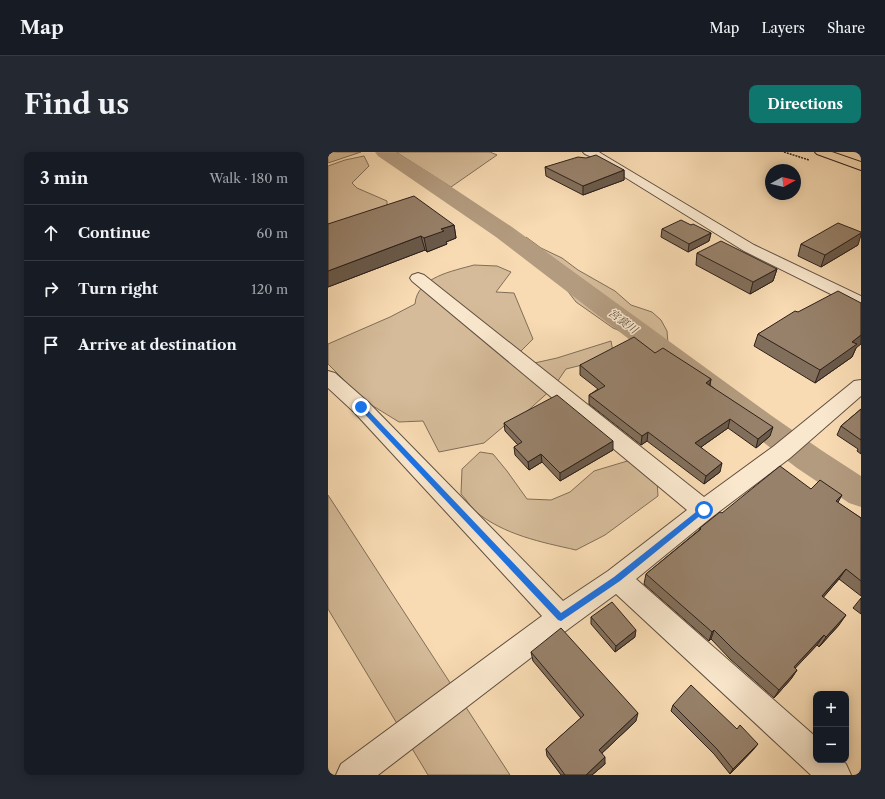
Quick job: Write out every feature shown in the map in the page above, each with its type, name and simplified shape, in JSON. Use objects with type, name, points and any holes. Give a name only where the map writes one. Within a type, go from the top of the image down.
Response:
[{"type":"highway","points":[[821,152],[861,166]]},
{"type":"street","points":[[589,152],[598,156],[749,248],[861,302]]},
{"type":"street","points":[[418,278],[704,510]]},
{"type":"street","points":[[328,377],[361,407],[561,618]]},
{"type":"street","points":[[352,775],[561,618],[617,579],[704,510],[789,447],[861,386]]},
{"type":"street","points":[[617,579],[813,755]]},
{"type":"street","points":[[821,763],[834,775]]},
{"type":"shaded area","points":[[328,152],[361,152],[328,163]]},
{"type":"shaded area","points":[[396,152],[490,152],[497,155],[451,187]]},
{"type":"shaded area","points":[[364,156],[369,166],[352,183],[357,188],[387,201],[387,210],[328,229],[328,166],[345,160]]},
{"type":"shaded area","points":[[526,237],[541,248],[562,258],[578,270],[615,291],[631,305],[652,312],[661,320],[667,331],[668,343],[642,340],[613,328],[576,302],[553,272],[513,249]]},
{"type":"shaded area","points":[[474,265],[497,266],[511,272],[496,292],[514,293],[533,339],[519,353],[530,364],[557,358],[611,341],[614,357],[566,369],[553,388],[523,415],[510,421],[484,443],[439,452],[423,421],[399,422],[365,401],[328,364],[328,344],[390,317],[415,304],[417,295],[422,287],[429,281],[447,273]]},
{"type":"shaded area","points":[[480,452],[493,454],[527,499],[551,500],[570,492],[594,471],[634,459],[657,480],[658,496],[605,535],[576,550],[550,544],[510,532],[498,526],[475,511],[461,494],[462,469]]},
{"type":"shaded area","points":[[328,495],[510,775],[428,775],[328,609]]},
{"type":"building","points":[[596,155],[624,170],[583,186],[545,167],[578,157],[586,158]]},
{"type":"building","points":[[414,196],[454,225],[441,229],[444,231],[424,238],[421,236],[328,271],[328,224]]},
{"type":"building","points":[[681,220],[711,233],[689,244],[662,229]]},
{"type":"building","points":[[838,223],[861,233],[825,255],[801,244]]},
{"type":"building","points":[[721,241],[777,269],[753,282],[697,253]]},
{"type":"building","points":[[838,291],[861,303],[861,335],[852,342],[857,344],[820,370],[758,334],[795,311],[798,312]]},
{"type":"building","points":[[634,337],[655,353],[663,348],[711,379],[706,383],[773,427],[758,439],[730,419],[695,443],[722,463],[706,476],[648,432],[642,436],[589,395],[605,386],[580,365]]},
{"type":"building","points":[[557,395],[613,441],[560,473],[541,454],[528,462],[514,447],[522,442],[504,423]]},
{"type":"building","points":[[861,409],[861,440],[841,426]]},
{"type":"building","points":[[780,466],[811,489],[820,480],[842,495],[836,501],[861,518],[861,581],[846,569],[822,596],[846,615],[826,637],[824,635],[794,667],[797,670],[779,690],[714,630],[712,632],[646,574],[701,529],[700,528],[720,512],[722,513]]},
{"type":"building","points":[[612,602],[636,630],[616,646],[591,617]]},
{"type":"building","points":[[561,628],[638,713],[599,750],[605,757],[586,775],[565,775],[546,749],[584,715],[531,652]]},
{"type":"building","points":[[691,685],[737,729],[740,725],[758,744],[733,769],[717,749],[673,705]]},
{"type":"waterway","name":"宮裏川","points":[[384,152],[504,232],[761,424],[809,459],[861,493]]},
{"type":"route","points":[[361,407],[561,618],[617,579],[704,510]]}]
